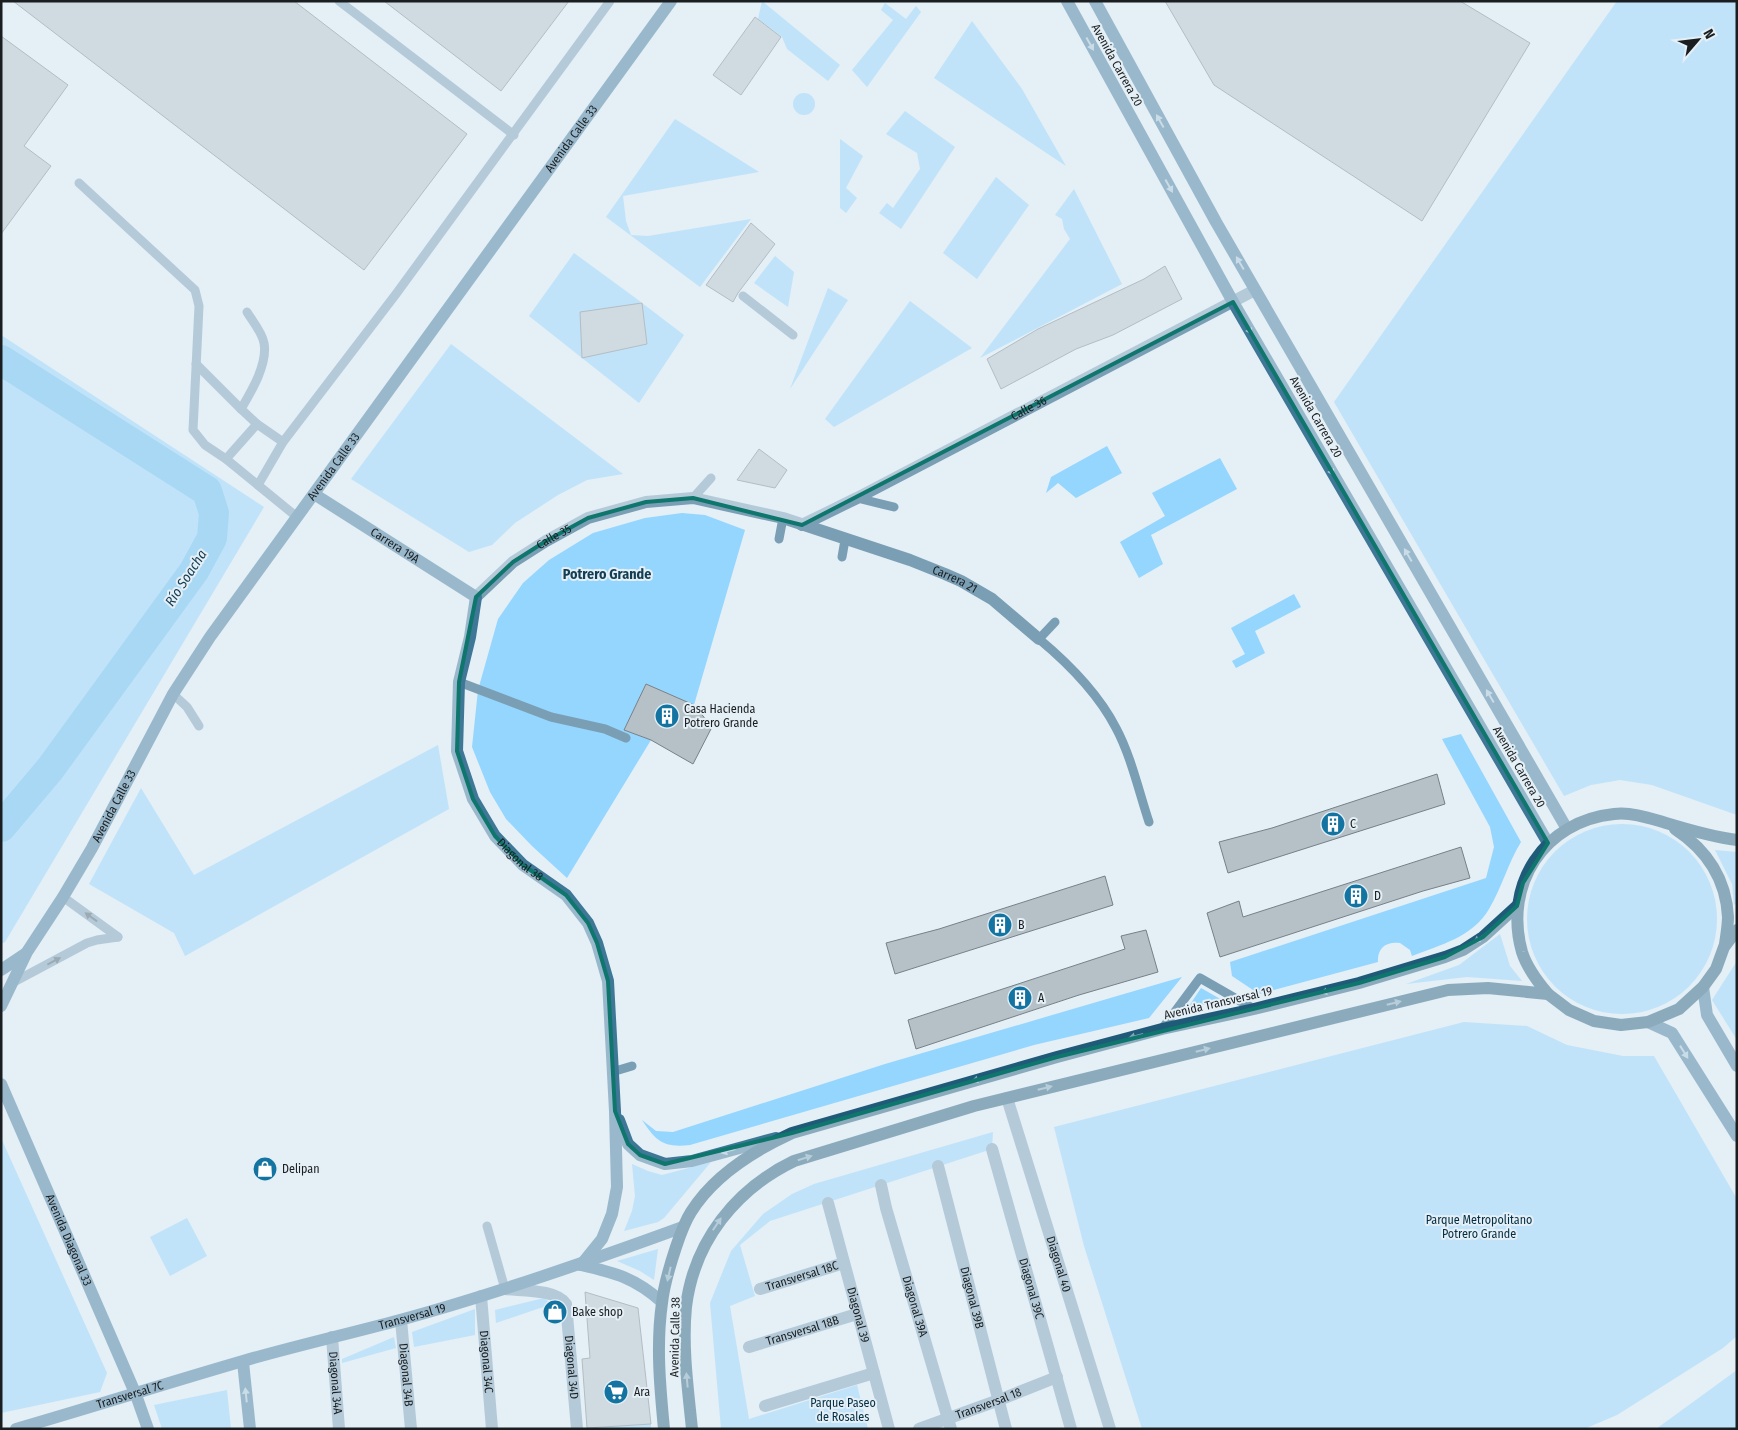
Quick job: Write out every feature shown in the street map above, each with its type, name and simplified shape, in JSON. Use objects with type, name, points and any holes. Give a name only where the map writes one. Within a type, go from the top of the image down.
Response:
[{"type":"main road","points":[[1666,823],[1691,839],[1711,862],[1723,889],[1728,918],[1724,947],[1716,969],[1703,988],[1679,1009],[1648,1022],[1622,1025],[1594,1021],[1569,1010],[1548,994],[1533,975],[1523,954],[1517,930],[1517,906],[1523,883],[1533,862],[1548,843],[1566,829],[1590,818],[1616,813],[1642,815],[1666,823],[1737,840]]},
{"type":"main road","name":"Avenida Transversal 19","points":[[683,1227],[691,1212],[706,1192],[730,1169],[765,1146],[792,1133],[1057,1057],[1162,1030],[1254,1010],[1358,983],[1445,957],[1463,950],[1482,937],[1517,906]]},
{"type":"main road","points":[[1724,947],[1737,930]]},
{"type":"main road","points":[[1007,1098],[1448,990],[1488,988],[1548,994]]},
{"type":"main road","name":"Avenida Calle 38","points":[[692,1429],[686,1358],[686,1308],[690,1284],[702,1252],[719,1221],[741,1196],[761,1179],[794,1161],[974,1106],[1007,1098]]},
{"type":"main road","name":"Avenida Calle 38","points":[[664,1429],[659,1362],[662,1302],[671,1262],[683,1227]]},
{"type":"street","name":"Avenida Calle 33","points":[[1,1006],[27,952],[92,848],[173,694],[210,637],[671,1]]},
{"type":"street","name":"Avenida Carrera 20","points":[[1067,1],[1233,302],[1548,843]]},
{"type":"street","name":"Avenida Carrera 20","points":[[1095,1],[1216,222],[1566,829]]},
{"type":"street","name":"Calle 36","points":[[802,525],[1255,290]]},
{"type":"street","name":"Carrera 19A","points":[[314,494],[476,597]]},
{"type":"street","name":"Carrera 21","points":[[646,502],[693,498],[783,518],[910,560],[962,581],[992,599],[1039,639]]},
{"type":"street","name":"Calle 35","points":[[476,597],[513,562],[546,541],[588,518],[646,502]]},
{"type":"street","name":"Diagonal 38","points":[[476,597],[470,637],[459,682],[458,751],[473,799],[495,836],[523,865],[566,896],[588,923],[597,943],[608,981],[617,1188],[612,1214],[602,1238],[581,1265]]},
{"type":"street","points":[[1,970],[27,952]]},
{"type":"street","points":[[1703,988],[1707,1015],[1737,1066]]},
{"type":"street","points":[[1648,1022],[1672,1033],[1737,1136]]},
{"type":"street","name":"Avenida Diagonal 33","points":[[1,1084],[136,1395],[148,1429]]},
{"type":"street","name":"Diagonal 40","points":[[1007,1098],[1110,1429]]},
{"type":"street","name":"Diagonal 38","points":[[615,1111],[628,1144],[640,1155],[665,1164],[692,1161],[792,1133]]},
{"type":"street","name":"Diagonal 39C","points":[[992,1149],[1071,1429]]},
{"type":"street","name":"Diagonal 39B","points":[[938,1166],[1006,1429]]},
{"type":"street","name":"Diagonal 39A","points":[[881,1185],[886,1208],[950,1424]]},
{"type":"street","name":"Diagonal 39","points":[[828,1203],[889,1429]]},
{"type":"street","name":"Transversal 19","points":[[243,1362],[401,1320],[505,1289],[581,1265],[683,1227]]},
{"type":"street","name":"Transversal 18C","points":[[760,1289],[844,1263]]},
{"type":"street","points":[[581,1265],[608,1271],[633,1281],[646,1288],[662,1302]]},
{"type":"street","name":"Diagonal 34D","points":[[505,1289],[554,1294],[562,1298],[566,1304],[577,1429]]},
{"type":"street","name":"Diagonal 34C","points":[[481,1296],[492,1429]]},
{"type":"street","name":"Transversal 18B","points":[[748,1347],[857,1314]]},
{"type":"street","name":"Diagonal 34B","points":[[401,1320],[411,1429]]},
{"type":"street","name":"Diagonal 34A","points":[[332,1337],[339,1429]]},
{"type":"street","points":[[243,1362],[250,1429]]},
{"type":"street","name":"Transversal 7C","points":[[16,1429],[243,1362]]},
{"type":"street","points":[[765,1406],[874,1373]]},
{"type":"street","name":"Transversal 18","points":[[919,1429],[950,1424],[999,1400],[1057,1377]]},
{"type":"lane","points":[[339,1],[514,135]]},
{"type":"lane","points":[[258,485],[283,442],[514,135],[610,1]]},
{"type":"lane","points":[[79,183],[194,290],[199,306],[194,430],[206,445],[297,517]]},
{"type":"lane","points":[[743,296],[793,335]]},
{"type":"lane","points":[[241,409],[252,390],[260,370],[264,352],[264,342],[247,312]]},
{"type":"lane","points":[[196,364],[257,424],[283,442]]},
{"type":"lane","points":[[226,459],[257,424]]},
{"type":"lane","points":[[693,498],[711,478]]},
{"type":"lane","points":[[857,498],[894,507]]},
{"type":"lane","points":[[779,539],[783,518]]},
{"type":"lane","points":[[842,557],[845,540]]},
{"type":"lane","points":[[1039,639],[1055,622]]},
{"type":"lane","name":"Carrera 21","points":[[1039,639],[1065,661],[1098,699],[1116,729],[1149,822]]},
{"type":"lane","points":[[459,682],[551,717],[606,729],[626,738]]},
{"type":"lane","points":[[173,694],[187,707],[199,726]]},
{"type":"lane","points":[[11,984],[87,943],[118,937],[63,897]]},
{"type":"lane","points":[[1162,1030],[1200,978],[1254,1010]]},
{"type":"lane","points":[[612,1072],[632,1066]]},
{"type":"lane","points":[[487,1226],[505,1289]]},
{"type":"highlighted area","points":[[1233,302],[1548,843],[1523,883],[1517,906],[1483,937],[1445,957],[1359,983],[1057,1057],[792,1133],[665,1164],[640,1155],[628,1144],[615,1111],[608,981],[597,943],[588,923],[566,895],[523,865],[495,836],[473,799],[457,751],[459,682],[476,597],[513,562],[546,541],[588,518],[646,502],[693,498],[802,525]]},
{"type":"green space","points":[[762,1],[840,65],[828,81],[787,49],[782,37],[758,19]]},
{"type":"green space","points":[[1617,1],[1737,1],[1737,815],[1652,785],[1620,780],[1591,785],[1564,796],[1334,402]]},
{"type":"green space","points":[[885,3],[906,19],[916,6],[921,12],[867,87],[852,70],[893,20],[881,10]]},
{"type":"green space","points":[[972,21],[1022,89],[1066,166],[934,78]]},
{"type":"green space","points":[[800,93],[808,93],[815,100],[815,108],[808,115],[800,115],[793,108],[793,100]]},
{"type":"green space","points":[[905,111],[955,147],[901,229],[879,213],[887,203],[893,208],[920,169],[917,153],[886,134]]},
{"type":"green space","points":[[675,119],[759,172],[623,196],[626,221],[631,235],[648,236],[751,219],[700,287],[606,217]]},
{"type":"green space","points":[[840,139],[863,156],[846,188],[857,198],[846,213],[840,208]]},
{"type":"green space","points":[[996,177],[1029,205],[977,279],[943,253]]},
{"type":"green space","points":[[1074,189],[1122,284],[980,358],[1070,239],[1064,229],[1062,219],[1055,215]]},
{"type":"green space","points":[[574,253],[641,302],[601,354],[647,344],[642,303],[684,335],[639,403],[529,316]]},
{"type":"green space","points":[[775,256],[794,272],[788,307],[754,283]]},
{"type":"green space","points":[[828,288],[848,300],[790,389]]},
{"type":"green space","points":[[910,301],[972,348],[834,427],[825,419]]},
{"type":"green space","points":[[1,335],[264,507],[5,942],[1,944]]},
{"type":"green space","points":[[451,344],[623,474],[587,480],[558,495],[515,523],[492,545],[469,552],[351,479]]},
{"type":"green space","points":[[1107,446],[1122,473],[1076,498],[1058,483],[1046,493],[1051,477]]},
{"type":"green space","points":[[1220,458],[1237,489],[1151,535],[1163,564],[1139,578],[1120,542],[1165,516],[1152,493]]},
{"type":"green space","points":[[682,513],[705,515],[745,530],[694,705],[646,684],[624,730],[651,740],[567,878],[506,819],[490,792],[472,747],[478,690],[498,619],[523,583],[549,560],[593,533],[645,518]]},
{"type":"green space","points":[[1294,594],[1301,607],[1255,631],[1265,653],[1236,668],[1232,661],[1245,654],[1231,628]]},
{"type":"green space","points":[[1461,734],[1521,842],[1512,858],[1494,901],[1482,919],[1474,927],[1455,939],[1412,956],[1410,950],[1400,943],[1391,943],[1383,946],[1379,953],[1378,962],[1259,994],[1232,976],[1230,962],[1486,878],[1494,847],[1490,827],[1442,739]]},
{"type":"green space","points":[[438,745],[449,809],[185,956],[174,933],[89,884],[141,788],[194,875]]},
{"type":"green space","points":[[1613,824],[1631,824],[1650,828],[1667,835],[1682,845],[1696,859],[1706,874],[1713,891],[1717,919],[1713,947],[1706,964],[1696,979],[1682,993],[1667,1003],[1650,1010],[1631,1014],[1613,1014],[1594,1010],[1577,1003],[1562,993],[1548,979],[1538,964],[1531,947],[1527,928],[1527,910],[1531,891],[1538,874],[1548,859],[1562,845],[1577,835],[1594,828]]},
{"type":"green space","points":[[1715,850],[1737,852],[1737,903],[1734,905],[1732,884]]},
{"type":"green space","points":[[1500,934],[1510,966],[1522,981],[1467,977],[1406,984],[1459,965]]},
{"type":"green space","points":[[1737,961],[1737,1040],[1712,1000]]},
{"type":"green space","points":[[1182,977],[1149,1018],[1034,1045],[690,1145],[681,1146],[661,1142],[642,1120],[656,1131],[673,1132],[885,1064]]},
{"type":"green space","points":[[1201,988],[1222,1000],[1187,1009]]},
{"type":"green space","name":"Parque Metropolitano Potrero Grande","points":[[1464,1022],[1527,1026],[1567,1045],[1623,1056],[1654,1056],[1737,1199],[1737,1336],[1723,1348],[1617,1415],[1584,1429],[1142,1429],[1084,1246],[1054,1127]]},
{"type":"green space","name":"Parque Paseo de Rosales","points":[[993,1132],[992,1149],[770,1221],[740,1245],[755,1296],[730,1306],[749,1419],[857,1385],[868,1429],[721,1429],[710,1303],[731,1251],[763,1214],[792,1194],[814,1184]]},
{"type":"green space","points":[[1,1138],[107,1373],[100,1392],[1,1413]]},
{"type":"green space","points":[[711,1162],[664,1218],[658,1222],[624,1231],[632,1211],[635,1196],[632,1164],[662,1175]]},
{"type":"green space","points":[[187,1218],[207,1256],[170,1276],[150,1237]]},
{"type":"green space","points":[[658,1249],[654,1280],[640,1271],[617,1261]]},
{"type":"green space","points":[[544,1298],[552,1304],[496,1323],[495,1310]]},
{"type":"green space","points":[[475,1309],[475,1335],[414,1347],[412,1332]]},
{"type":"green space","points":[[394,1337],[396,1348],[342,1363],[342,1359]]},
{"type":"green space","points":[[1737,1370],[1737,1429],[1656,1429]]},
{"type":"green space","points":[[227,1390],[231,1429],[162,1429],[154,1405]]},
{"type":"green space","points":[[651,1424],[651,1429],[587,1428]]},
{"type":"building","points":[[13,1],[294,1],[467,134],[364,270]]},
{"type":"building","points":[[384,1],[569,1],[501,91]]},
{"type":"building","points":[[1165,1],[1460,1],[1530,43],[1422,221],[1214,85]]},
{"type":"building","points":[[755,17],[781,37],[741,95],[713,75]]},
{"type":"building","points":[[1,36],[68,85],[24,146],[51,166],[1,234]]},
{"type":"building","points":[[751,223],[775,244],[733,302],[706,285]]},
{"type":"building","points":[[1165,266],[1182,299],[1113,335],[1076,349],[1001,389],[987,359],[1038,329],[1144,279]]},
{"type":"building","points":[[642,303],[647,344],[582,358],[580,312]]},
{"type":"building","points":[[759,449],[787,470],[775,488],[737,480]]},
{"type":"building","name":"Casa Hacienda Potrero Grande","points":[[646,684],[694,705],[712,727],[693,764],[651,740],[624,730]]},
{"type":"building","name":"C","points":[[1437,774],[1445,804],[1228,873],[1219,842],[1272,828]]},
{"type":"building","name":"D","points":[[1461,847],[1470,878],[1423,891],[1220,957],[1207,913],[1239,901],[1243,917]]},
{"type":"building","name":"B","points":[[1105,876],[1113,905],[895,974],[886,943],[939,929]]},
{"type":"building","name":"A","points":[[1146,930],[1158,972],[1079,995],[916,1049],[908,1020],[1125,949],[1121,936]]},
{"type":"building","name":"Ara","points":[[585,1292],[638,1308],[651,1424],[587,1428],[582,1359],[590,1358]]},
{"type":"waterway","name":"Río Soacha","points":[[1,360],[207,491],[214,513],[212,538],[194,571],[50,769],[1,827]]},
{"type":"place","name":"Casa Hacienda Potrero Grande","points":[[667,716]]},
{"type":"place","name":"C","points":[[1333,824]]},
{"type":"place","name":"D","points":[[1356,896]]},
{"type":"place","name":"B","points":[[1000,925]]},
{"type":"place","name":"A","points":[[1020,998]]},
{"type":"place","name":"Delipan","points":[[265,1169]]},
{"type":"place","name":"Bake shop","points":[[555,1312]]},
{"type":"place","name":"Ara","points":[[616,1392]]},
{"type":"district","name":"Potrero Grande","points":[[607,574]]}]
